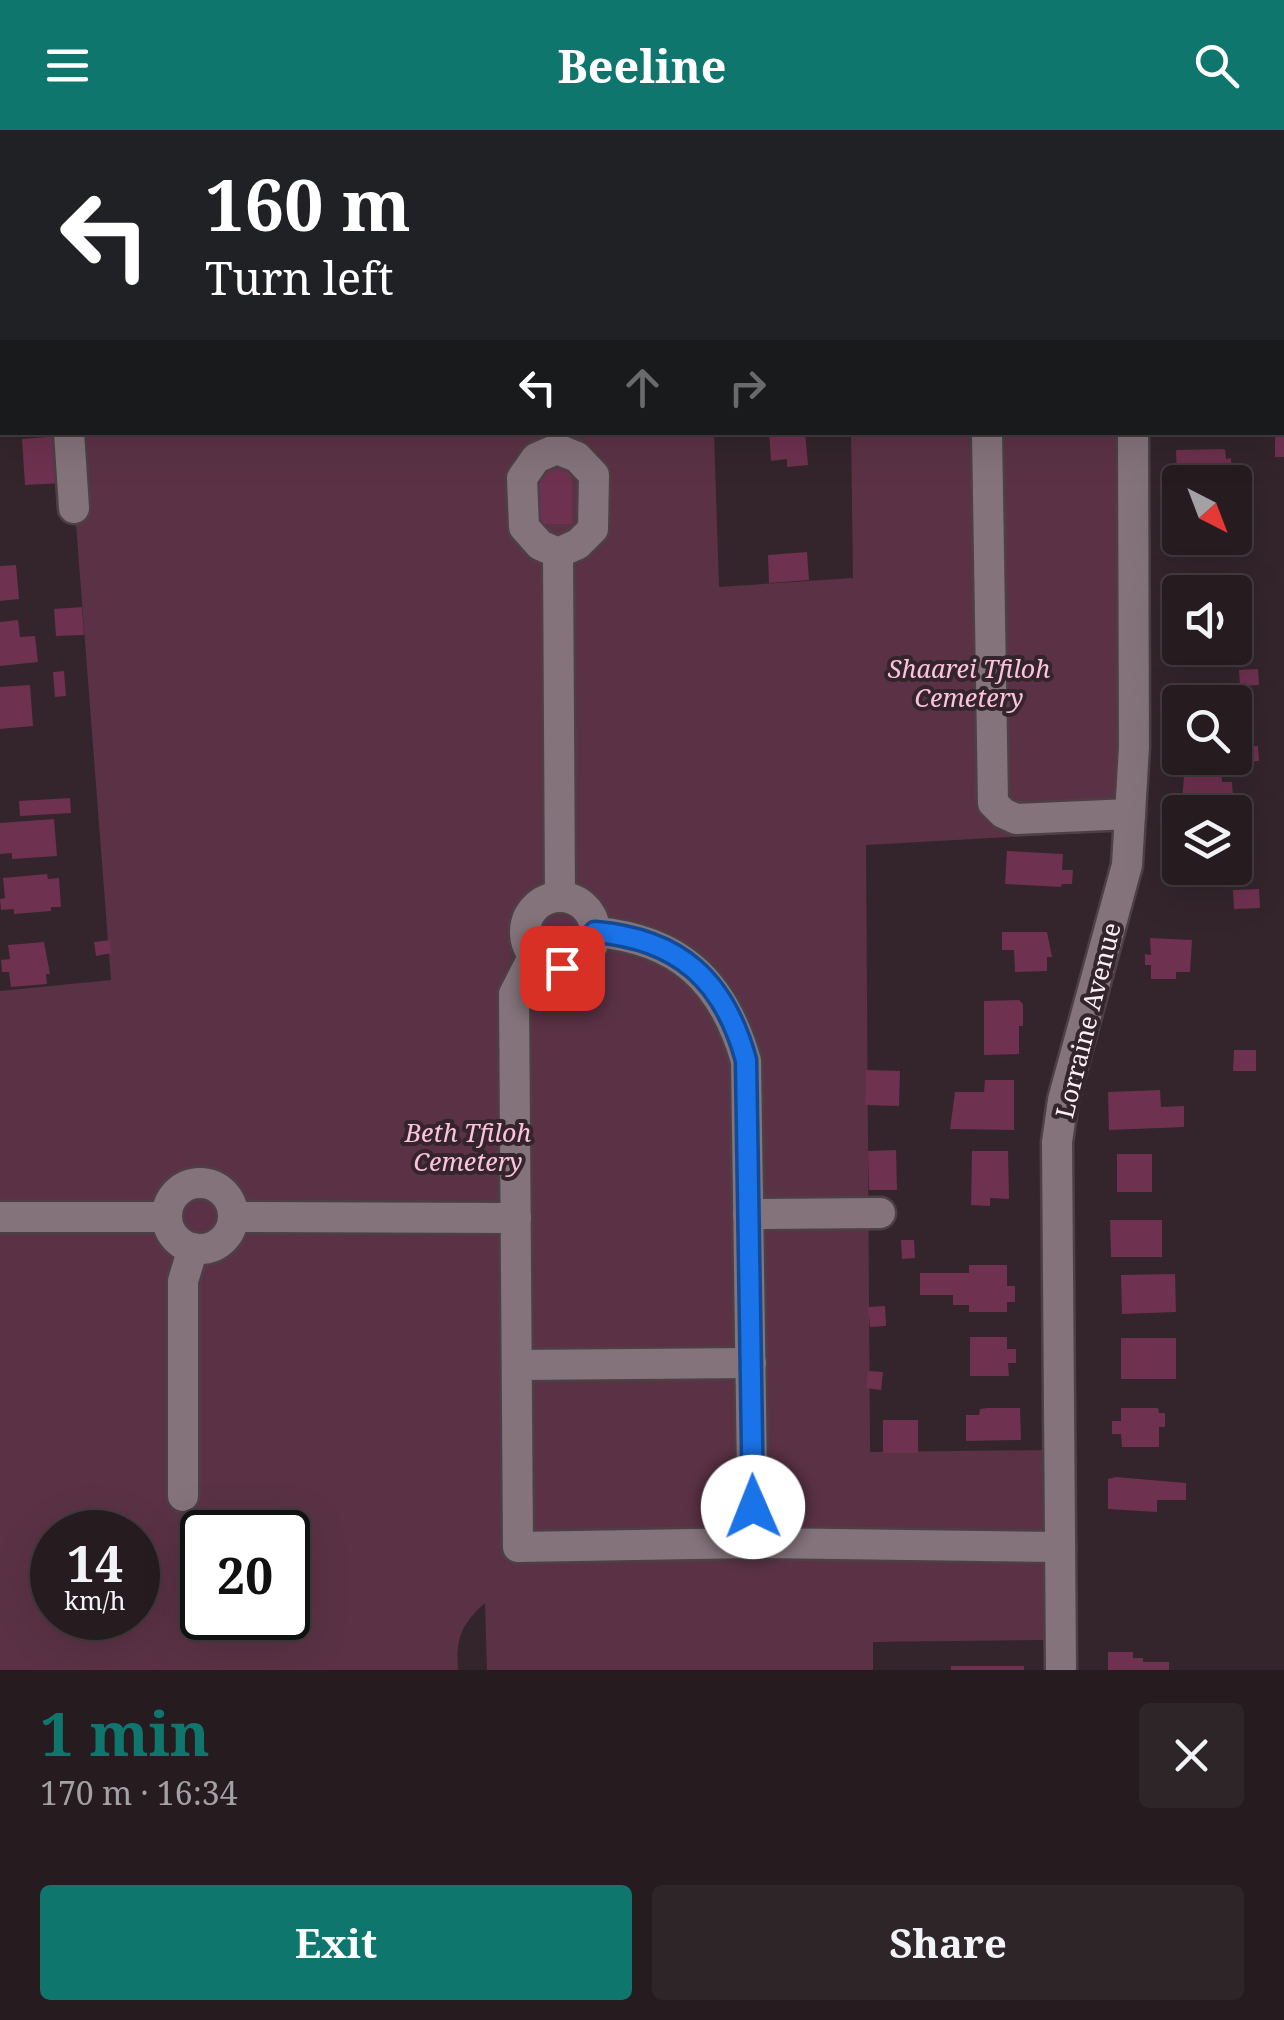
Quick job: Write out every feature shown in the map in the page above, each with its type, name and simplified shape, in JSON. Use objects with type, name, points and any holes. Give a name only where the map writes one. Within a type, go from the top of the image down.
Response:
[{"type":"street","points":[[69,435],[74,508]]},
{"type":"street","points":[[987,435],[993,803],[1003,814],[1016,819],[1130,814]]},
{"type":"street","name":"Lorraine Avenue","points":[[1061,1670],[1057,1142],[1063,1100],[1127,865],[1134,748],[1133,435]]},
{"type":"street","points":[[556,441],[594,475],[593,530],[578,544],[558,552],[540,545],[524,527],[522,478],[536,458],[556,441]]},
{"type":"street","points":[[558,552],[560,896]]},
{"type":"street","points":[[560,896],[575,899],[590,912],[595,932],[587,955],[576,964],[551,966],[534,955],[525,934],[528,916],[541,902],[560,896]]},
{"type":"street","points":[[595,932],[628,934],[674,953],[714,989],[729,1010],[746,1060],[754,1543]]},
{"type":"street","points":[[534,955],[514,994],[518,1547],[754,1543],[1060,1547]]},
{"type":"street","points":[[199,1183],[219,1189],[226,1196],[234,1218],[230,1232],[220,1243],[205,1249],[193,1248],[172,1234],[167,1217],[173,1198],[199,1183]]},
{"type":"street","points":[[748,1214],[880,1214]]},
{"type":"street","points":[[0,1218],[167,1217]]},
{"type":"street","points":[[234,1218],[516,1218]]},
{"type":"street","points":[[182,1496],[183,1299],[193,1248]]},
{"type":"street","points":[[518,1364],[750,1363]]},
{"type":"green space","name":"Beth Tfiloh Cemetery","points":[[69,435],[714,435],[719,587],[853,578],[851,435],[1123,435],[1118,831],[866,845],[870,1452],[1050,1450],[1046,1640],[873,1642],[873,1670],[487,1670],[485,1603],[462,1632],[458,1670],[0,1670],[0,991],[111,980]]},
{"type":"building","points":[[769,435],[805,435],[808,465],[787,467],[787,459],[771,461]]},
{"type":"building","points":[[1275,435],[1284,435],[1284,457],[1275,457]]},
{"type":"building","points":[[60,436],[63,483],[25,485],[22,439]]},
{"type":"building","points":[[1225,449],[1231,465],[1177,465],[1176,450]]},
{"type":"building","points":[[539,469],[572,469],[572,524],[539,524]]},
{"type":"building","points":[[807,552],[809,580],[769,583],[768,555]]},
{"type":"building","points":[[16,565],[19,599],[0,601],[0,566]]},
{"type":"building","points":[[82,607],[84,635],[56,636],[54,609]]},
{"type":"building","points":[[18,620],[20,637],[35,636],[38,662],[0,666],[0,622]]},
{"type":"building","points":[[1258,669],[1259,685],[1240,685],[1239,670]]},
{"type":"building","points":[[64,671],[66,696],[55,697],[53,672]]},
{"type":"building","points":[[30,685],[33,726],[0,729],[0,687]]},
{"type":"building","points":[[1252,746],[1258,746],[1259,761],[1252,761]]},
{"type":"building","points":[[1184,775],[1222,775],[1222,782],[1232,782],[1233,795],[1182,795]]},
{"type":"building","points":[[70,798],[71,813],[20,816],[19,801]]},
{"type":"building","points":[[54,819],[57,856],[12,859],[12,853],[0,854],[0,823]]},
{"type":"building","points":[[1007,851],[1063,854],[1062,870],[1073,870],[1072,884],[1005,884]]},
{"type":"building","points":[[47,874],[48,879],[59,878],[61,907],[14,914],[14,909],[1,910],[0,899],[5,898],[3,878]]},
{"type":"building","points":[[1259,889],[1260,908],[1234,909],[1233,890]]},
{"type":"building","points":[[1002,932],[1047,932],[1052,957],[1047,957],[1047,971],[1015,972],[1014,950],[1002,950]]},
{"type":"building","points":[[1150,938],[1192,940],[1190,972],[1176,972],[1176,979],[1151,979],[1151,965],[1145,965],[1145,954],[1151,955]]},
{"type":"building","points":[[110,940],[112,953],[96,956],[94,942]]},
{"type":"building","points":[[44,942],[50,974],[46,974],[47,984],[11,987],[9,972],[2,972],[1,960],[10,959],[8,945]]},
{"type":"building","points":[[1019,1000],[1023,1004],[1023,1026],[1019,1026],[1019,1054],[984,1055],[984,1001]]},
{"type":"building","points":[[1234,1050],[1256,1050],[1256,1071],[1233,1071]]},
{"type":"building","points":[[866,1070],[900,1071],[899,1106],[865,1105]]},
{"type":"building","points":[[985,1080],[1014,1080],[1014,1130],[950,1129],[955,1092],[984,1092]]},
{"type":"building","points":[[1160,1090],[1161,1107],[1184,1106],[1184,1127],[1109,1130],[1108,1092]]},
{"type":"building","points":[[896,1150],[897,1190],[869,1190],[868,1151]]},
{"type":"building","points":[[972,1151],[1008,1151],[1009,1199],[990,1198],[990,1206],[971,1205]]},
{"type":"building","points":[[1117,1154],[1152,1154],[1152,1192],[1117,1192]]},
{"type":"building","points":[[1110,1220],[1162,1220],[1162,1257],[1111,1257]]},
{"type":"building","points":[[901,1240],[914,1240],[915,1258],[902,1259]]},
{"type":"building","points":[[969,1265],[1007,1265],[1007,1286],[1015,1286],[1015,1302],[1007,1302],[1007,1312],[969,1312],[969,1305],[953,1305],[953,1295],[920,1295],[920,1273],[969,1273]]},
{"type":"building","points":[[1175,1274],[1176,1312],[1122,1314],[1121,1275]]},
{"type":"building","points":[[885,1306],[886,1326],[870,1327],[868,1307]]},
{"type":"building","points":[[970,1337],[1007,1337],[1007,1349],[1016,1349],[1016,1363],[1008,1363],[1009,1376],[970,1376]]},
{"type":"building","points":[[1121,1338],[1176,1338],[1176,1379],[1121,1379]]},
{"type":"building","points":[[868,1371],[883,1372],[881,1390],[866,1388]]},
{"type":"building","points":[[987,1408],[1020,1408],[1021,1440],[966,1441],[966,1415],[979,1415],[980,1409]]},
{"type":"building","points":[[1121,1408],[1158,1408],[1159,1413],[1165,1413],[1165,1427],[1159,1427],[1159,1447],[1122,1447],[1121,1434],[1112,1434],[1112,1421],[1121,1421]]},
{"type":"building","points":[[883,1420],[918,1420],[918,1453],[883,1453]]},
{"type":"building","points":[[1108,1479],[1186,1483],[1186,1500],[1157,1500],[1157,1512],[1108,1509]]},
{"type":"building","points":[[1108,1652],[1133,1652],[1133,1658],[1143,1658],[1143,1662],[1169,1662],[1169,1670],[1108,1670]]},
{"type":"building","points":[[951,1666],[1024,1666],[1024,1670],[951,1670]]},
{"type":"route","points":[[562,968],[587,955],[595,932],[628,934],[651,942],[694,968],[729,1010],[739,1034],[746,1060],[753,1507]]},
{"type":"park label","name":"Shaarei Tfiloh Cemetery","points":[[969,682]]}]
